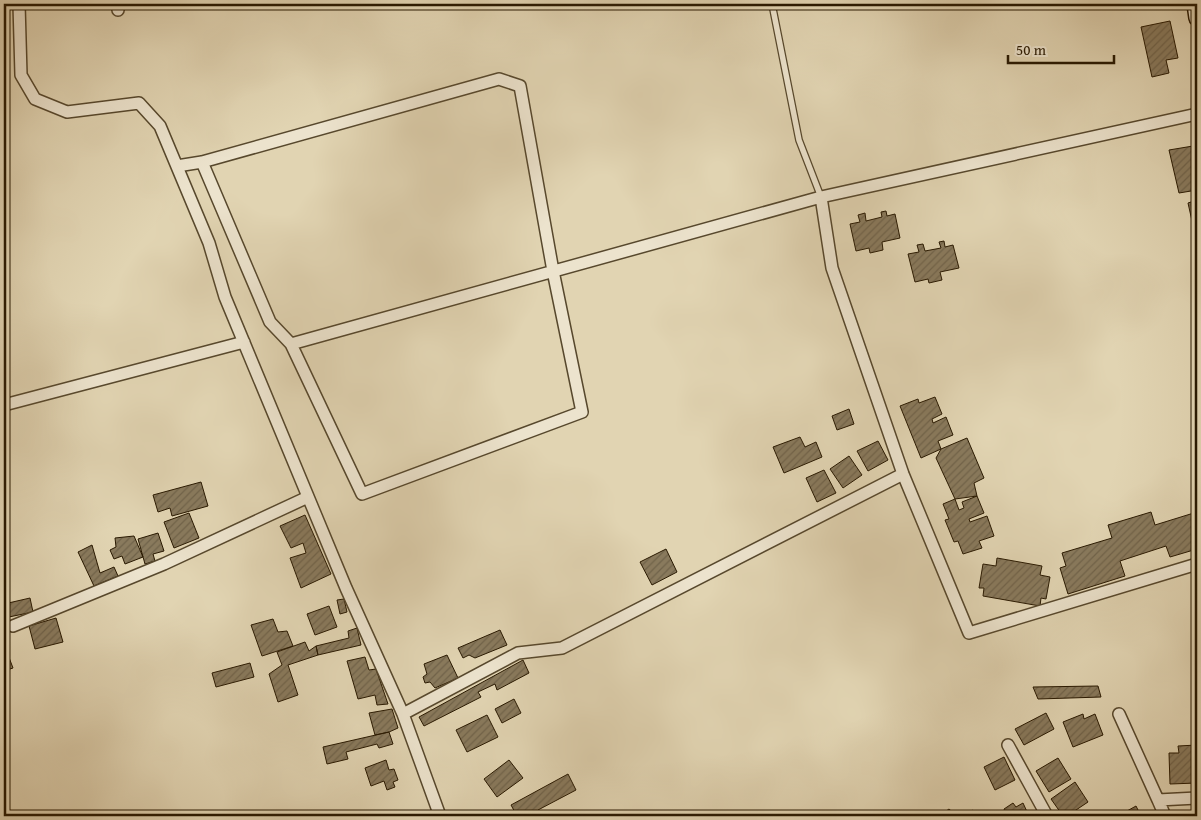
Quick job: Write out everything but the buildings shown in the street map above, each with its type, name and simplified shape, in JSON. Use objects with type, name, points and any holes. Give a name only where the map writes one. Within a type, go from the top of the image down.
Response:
[{"type":"main road","points":[[1195,4],[1197,18]]},
{"type":"street","points":[[19,4],[21,75],[35,99],[67,112],[139,103],[160,126],[209,243],[225,297],[346,588],[402,714],[440,816]]},
{"type":"street","points":[[177,166],[202,162],[500,79],[520,86],[553,271],[582,412],[362,494],[291,344],[270,322],[202,162]]},
{"type":"street","points":[[291,344],[821,197],[1197,114]]},
{"type":"street","points":[[821,197],[832,268],[903,474],[969,633],[1197,564]]},
{"type":"street","points":[[4,405],[244,342]]},
{"type":"street","points":[[402,714],[518,653],[562,648],[903,474]]},
{"type":"street","points":[[13,626],[164,564],[308,497]]},
{"type":"street","points":[[1119,714],[1165,816]]},
{"type":"street","points":[[1008,745],[1047,816]]},
{"type":"street","points":[[1158,800],[1197,798]]},
{"type":"lane","points":[[772,4],[799,140],[821,197]]}]
